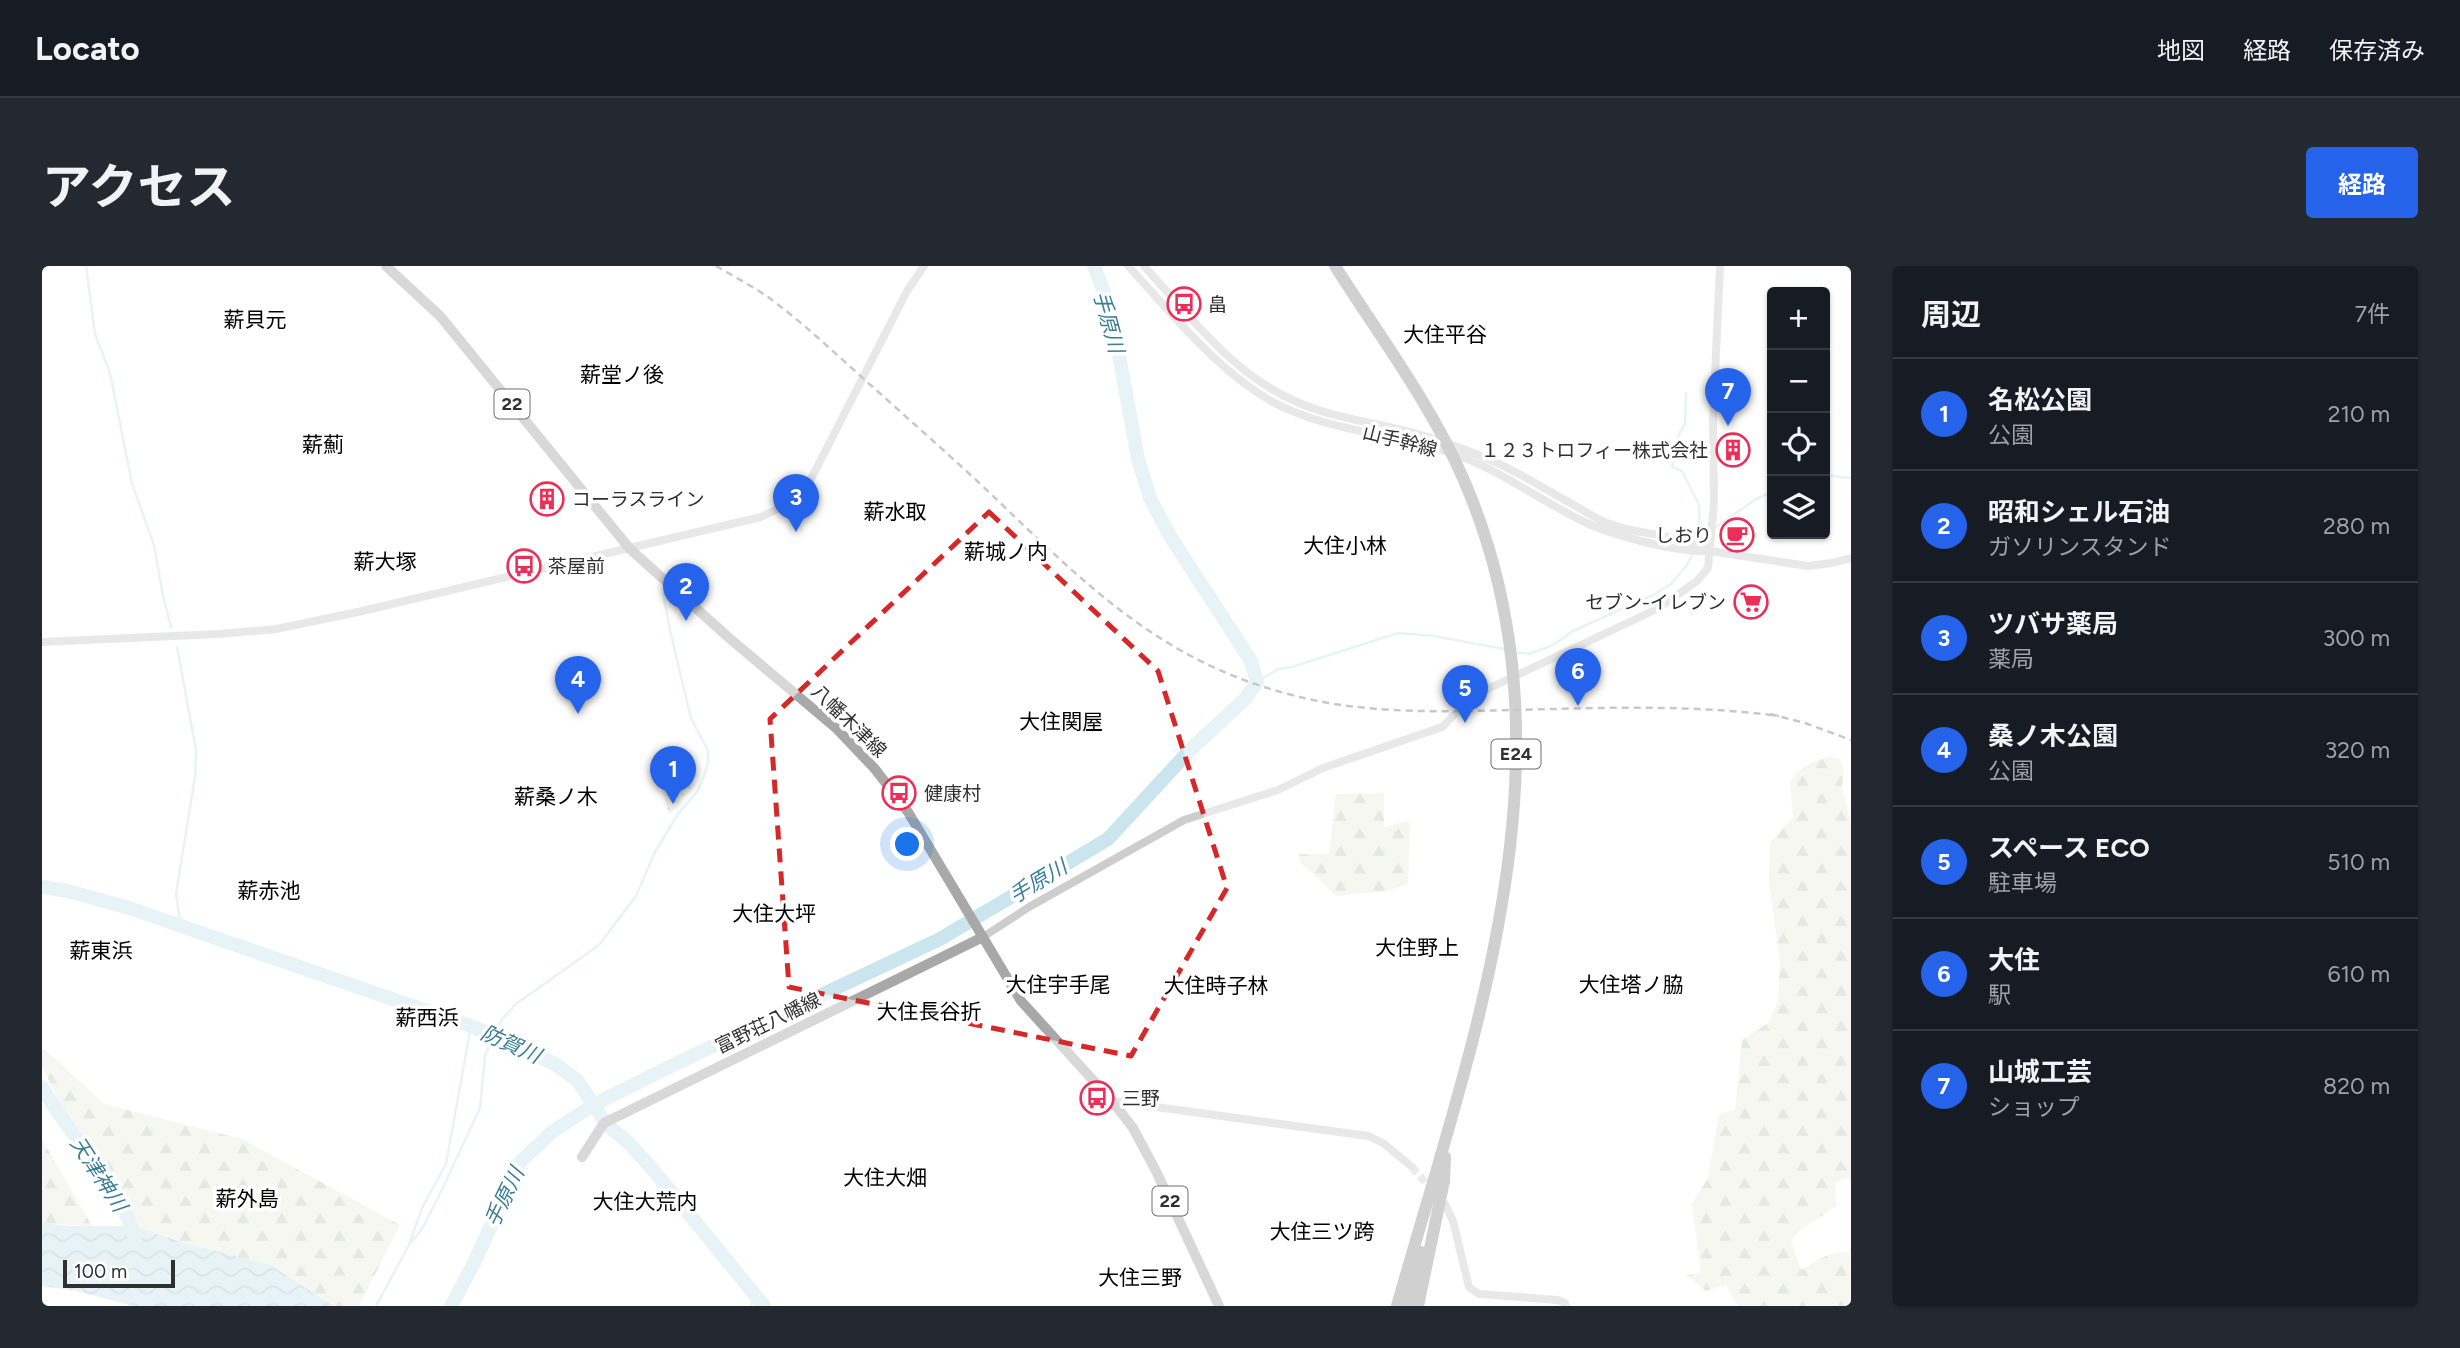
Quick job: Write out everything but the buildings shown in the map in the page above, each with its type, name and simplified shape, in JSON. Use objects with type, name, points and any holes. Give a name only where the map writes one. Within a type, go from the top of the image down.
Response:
[{"type":"highway","name":"E24","points":[[1329,266],[1391,355]]},
{"type":"highway","name":"E24","points":[[1335,266],[1429,413],[1464,480],[1497,580],[1511,657],[1516,728],[1514,811],[1504,898],[1492,957],[1455,1105],[1394,1306]]},
{"type":"highway","name":"E24","points":[[1406,1306],[1455,1105]]},
{"type":"highway","points":[[1418,1306],[1444,1181],[1446,1149]]},
{"type":"main road","name":"八幡木津線","points":[[386,266],[440,316],[630,549],[837,729],[875,769],[908,812],[1021,1001],[1112,1101],[1133,1128],[1219,1306]]},
{"type":"main road","name":"富野荘八幡線","points":[[582,1157],[604,1123],[982,934]]},
{"type":"street","points":[[42,642],[206,635],[276,629],[743,523],[776,510],[796,497],[819,467],[907,291],[924,266]]},
{"type":"street","name":"山手幹線","points":[[1128,266],[1203,347],[1238,377],[1280,405],[1320,422],[1460,456],[1589,524],[1634,541],[1681,545]]},
{"type":"street","name":"山手幹線","points":[[1144,266],[1240,368],[1288,398],[1324,412],[1412,432],[1471,452],[1506,467],[1605,522],[1624,529],[1705,550],[1808,566],[1851,558]]},
{"type":"street","points":[[982,934],[1184,820],[1278,790],[1323,768],[1442,727],[1473,696],[1659,608],[1697,581],[1708,568],[1705,550],[1711,535],[1714,502],[1713,419],[1720,266]]},
{"type":"street","points":[[1112,1101],[1368,1136],[1383,1143],[1412,1167]]},
{"type":"street","points":[[1445,1204],[1453,1221],[1469,1287],[1479,1294],[1558,1300],[1566,1306]]},
{"type":"highlighted area","points":[[989,512],[1158,671],[1227,888],[1131,1056],[789,987],[770,719]]},
{"type":"green space","points":[[1829,757],[1840,759],[1844,770],[1842,787],[1851,825],[1851,1180],[1845,1178],[1835,1183],[1836,1206],[1798,1232],[1791,1241],[1801,1270],[1831,1254],[1850,1253],[1851,1306],[1738,1306],[1726,1285],[1706,1291],[1686,1275],[1701,1273],[1692,1204],[1708,1178],[1719,1114],[1735,1110],[1742,1040],[1768,1023],[1778,1002],[1780,962],[1769,882],[1770,842],[1793,817],[1790,782],[1793,777],[1806,765]]},
{"type":"green space","points":[[694,781],[695,786],[669,815],[662,791]]},
{"type":"green space","points":[[1384,793],[1384,827],[1408,821],[1410,824],[1408,884],[1386,891],[1336,896],[1300,862],[1299,854],[1329,854],[1336,794]]},
{"type":"green space","points":[[45,1049],[104,1104],[242,1139],[400,1225],[359,1306],[331,1306],[187,1244],[131,1226],[61,1106],[42,1066],[42,1050]]},
{"type":"green space","points":[[42,1139],[92,1226],[42,1223]]},
{"type":"water","points":[[42,1223],[132,1226],[187,1244],[270,1265],[333,1306],[134,1306],[72,1290],[42,1286]]},
{"type":"waterway","points":[[86,266],[95,334],[110,373],[132,484],[154,545],[171,627]]},
{"type":"waterway","name":"手原川","points":[[451,1306],[494,1219],[502,1193],[521,1161],[552,1132],[593,1105],[673,1065],[940,939],[1108,839],[1190,750],[1245,699],[1257,682],[1251,661],[1170,536],[1150,498],[1138,459],[1117,344],[1105,295],[1094,266]]},
{"type":"waterway","points":[[1686,393],[1685,424],[1678,436],[1672,467],[1682,471],[1699,505],[1700,536]]},
{"type":"waterway","points":[[1830,476],[1851,478]]},
{"type":"waterway","points":[[1713,529],[1767,494]]},
{"type":"waterway","points":[[1698,543],[1700,538],[1708,533]]},
{"type":"waterway","points":[[1514,652],[1529,654],[1553,645],[1573,631],[1653,595],[1671,584],[1694,552]]},
{"type":"waterway","points":[[409,1245],[422,1229],[480,1108],[485,1055],[502,1019],[516,1004],[599,945],[636,896],[655,852],[678,814],[697,792],[705,774],[708,751],[691,718],[663,593]]},
{"type":"waterway","points":[[1257,682],[1278,669],[1292,667],[1398,633],[1434,636],[1504,649]]},
{"type":"waterway","points":[[177,647],[196,750],[195,777],[176,894],[181,926]]},
{"type":"waterway","name":"防賀川","points":[[42,887],[68,891],[129,908],[471,1026],[555,1064],[577,1080],[607,1125],[629,1143],[654,1171],[764,1306]]},
{"type":"waterway","points":[[376,1306],[409,1245],[422,1208],[446,1164],[471,1026]]},
{"type":"waterway","name":"天津神川","points":[[42,1087],[107,1181],[129,1221],[136,1242]]},
{"type":"waterway","name":"天津神川","points":[[42,1097],[51,1102]]},
{"type":"waterway","points":[[751,1306],[756,1296]]},
{"type":"tunnel","points":[[1412,1167],[1431,1189]]},
{"type":"railway","points":[[716,266],[768,297],[809,330],[963,468],[1060,560],[1128,616],[1165,641],[1246,681],[1319,701],[1373,709],[1456,711],[1678,708],[1779,716]]},
{"type":"railway","points":[[1770,714],[1805,723],[1851,740]]},
{"type":"place","name":"畠","points":[[1184,304]]},
{"type":"place","name":"山城工芸","points":[[1728,426]]},
{"type":"place","name":"１２３トロフィー株式会社","points":[[1733,450]]},
{"type":"place","name":"コーラスライン","points":[[547,499]]},
{"type":"place","name":"ツバサ薬局","points":[[796,532]]},
{"type":"place","name":"しおり","points":[[1737,535]]},
{"type":"place","name":"茶屋前","points":[[524,566]]},
{"type":"place","name":"セブン-イレブン","points":[[1751,602]]},
{"type":"place","name":"昭和シェル石油","points":[[686,621]]},
{"type":"place","name":"大住","points":[[1578,706]]},
{"type":"place","name":"桑ノ木公園","points":[[578,714]]},
{"type":"place","name":"スペース ECO","points":[[1465,723]]},
{"type":"place","name":"健康村","points":[[899,793]]},
{"type":"place","name":"名松公園","points":[[673,804]]},
{"type":"place","name":"三野","points":[[1097,1098]]},
{"type":"district","name":"薪貝元","points":[[255,319]]},
{"type":"district","name":"大住平谷","points":[[1445,334]]},
{"type":"district","name":"薪堂ノ後","points":[[622,374]]},
{"type":"district","name":"薪薊","points":[[323,444]]},
{"type":"district","name":"薪水取","points":[[895,511]]},
{"type":"district","name":"大住小林","points":[[1345,545]]},
{"type":"district","name":"薪城ノ内","points":[[1006,551]]},
{"type":"district","name":"薪大塚","points":[[385,561]]},
{"type":"district","name":"大住関屋","points":[[1061,721]]},
{"type":"district","name":"薪桑ノ木","points":[[556,796]]},
{"type":"district","name":"薪赤池","points":[[269,890]]},
{"type":"district","name":"大住大坪","points":[[774,913]]},
{"type":"district","name":"大住野上","points":[[1417,947]]},
{"type":"district","name":"薪東浜","points":[[101,950]]},
{"type":"district","name":"大住宇手尾","points":[[1058,984]]},
{"type":"district","name":"大住塔ノ脇","points":[[1631,984]]},
{"type":"district","name":"大住時子林","points":[[1216,985]]},
{"type":"district","name":"大住長谷折","points":[[929,1011]]},
{"type":"district","name":"薪西浜","points":[[427,1017]]},
{"type":"district","name":"大住大畑","points":[[885,1177]]},
{"type":"district","name":"薪外島","points":[[247,1198]]},
{"type":"district","name":"大住大荒内","points":[[645,1201]]},
{"type":"district","name":"大住三ツ跨","points":[[1322,1231]]},
{"type":"district","name":"大住三野","points":[[1140,1277]]}]
